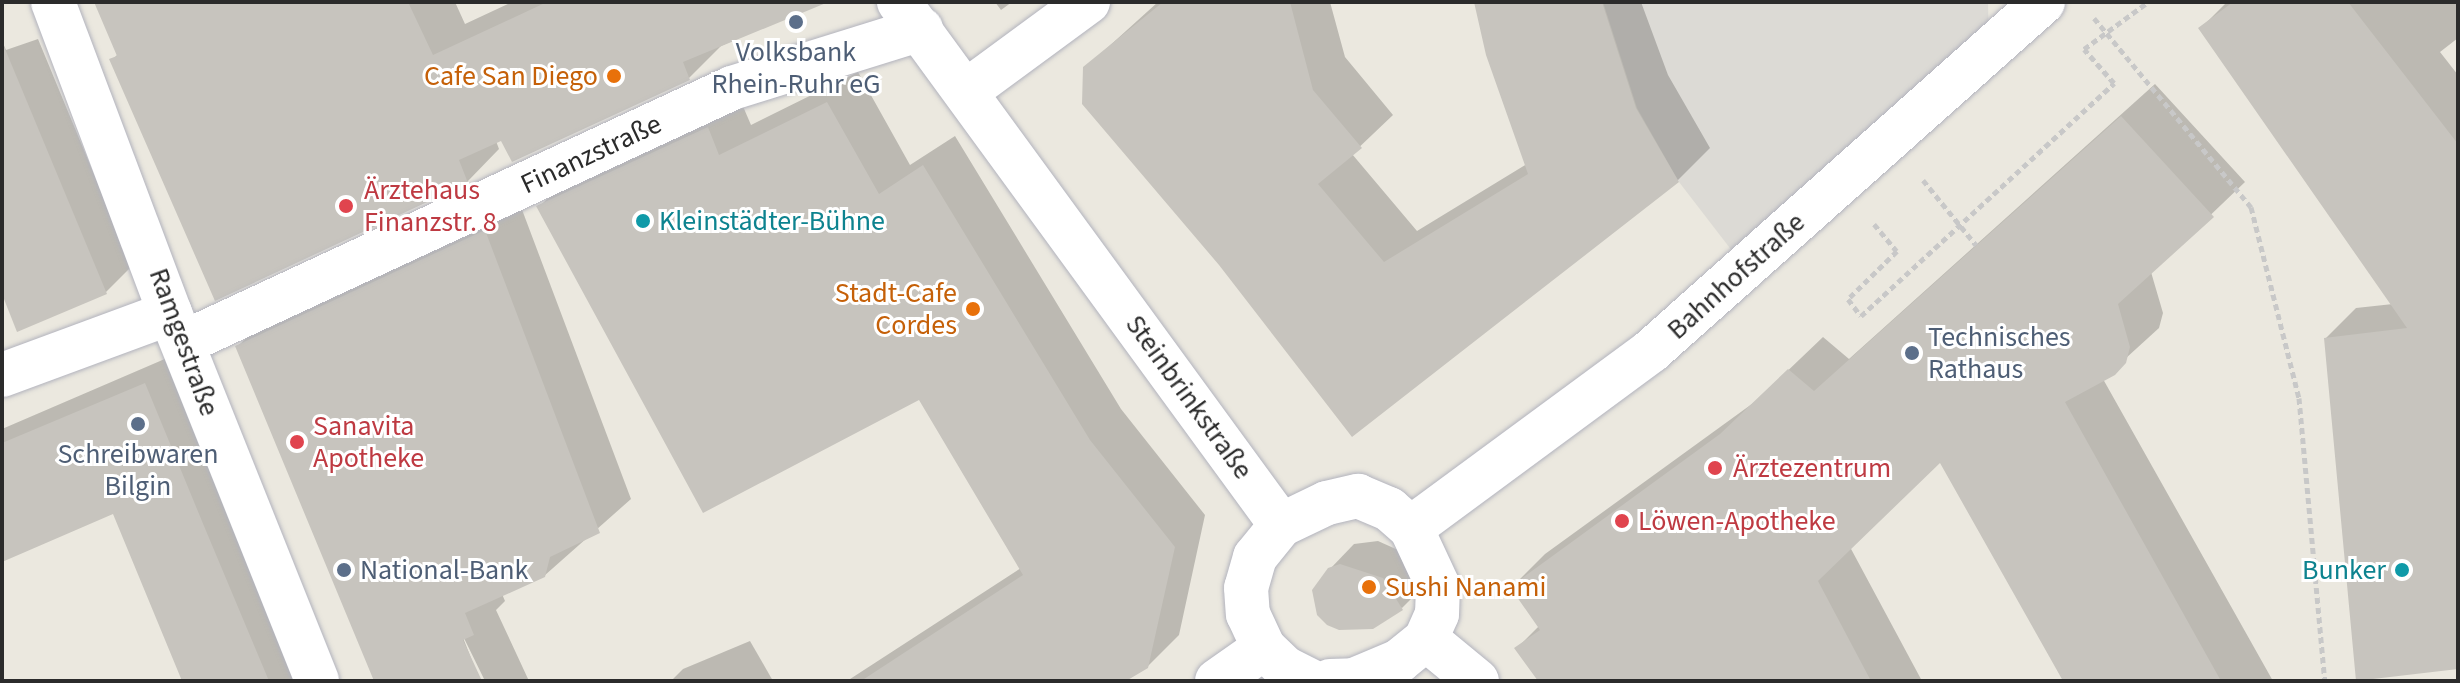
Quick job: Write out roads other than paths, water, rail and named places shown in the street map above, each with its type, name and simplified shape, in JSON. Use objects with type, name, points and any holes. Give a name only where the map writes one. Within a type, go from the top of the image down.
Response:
[{"type":"street","name":"Ramgestraße","points":[[53,2],[176,328],[317,681]]},
{"type":"street","points":[[968,90],[1088,2]]},
{"type":"street","name":"Bahnhofstraße","points":[[1411,528],[1651,351],[2043,2]]},
{"type":"street","name":"Finanzstraße","points":[[2,375],[176,328],[732,88],[910,15]]},
{"type":"street","name":"Steinbrinkstraße","points":[[910,15],[968,90],[1281,525]]},
{"type":"street","points":[[1311,681],[1285,668],[1264,648],[1248,614],[1246,588],[1255,557],[1281,525],[1327,503],[1358,496],[1389,509],[1411,528],[1438,586],[1437,614],[1426,639],[1399,661],[1354,680],[1330,681]]},
{"type":"street","points":[[1426,639],[1477,681]]},
{"type":"street","points":[[1217,681],[1264,648]]},
{"type":"place","name":"Volksbank Rhein-Ruhr eG","points":[[796,22]]},
{"type":"place","name":"Cafe San Diego","points":[[614,76]]},
{"type":"place","name":"Ärztehaus Finanzstr. 8","points":[[346,206]]},
{"type":"place","name":"Kleinstädter-Bühne","points":[[643,221]]},
{"type":"place","name":"Stadt-Cafe Cordes","points":[[973,309]]},
{"type":"place","name":"Technisches Rathaus","points":[[1912,353]]},
{"type":"place","name":"Schreibwaren Bilgin","points":[[138,424]]},
{"type":"place","name":"Sanavita Apotheke","points":[[297,442]]},
{"type":"place","name":"Ärztezentrum","points":[[1715,468]]},
{"type":"place","name":"Löwen-Apotheke","points":[[1622,521]]},
{"type":"place","name":"National-Bank","points":[[344,570]]},
{"type":"place","name":"Bunker","points":[[2402,570]]},
{"type":"place","name":"Sushi Nanami","points":[[1369,587]]}]
